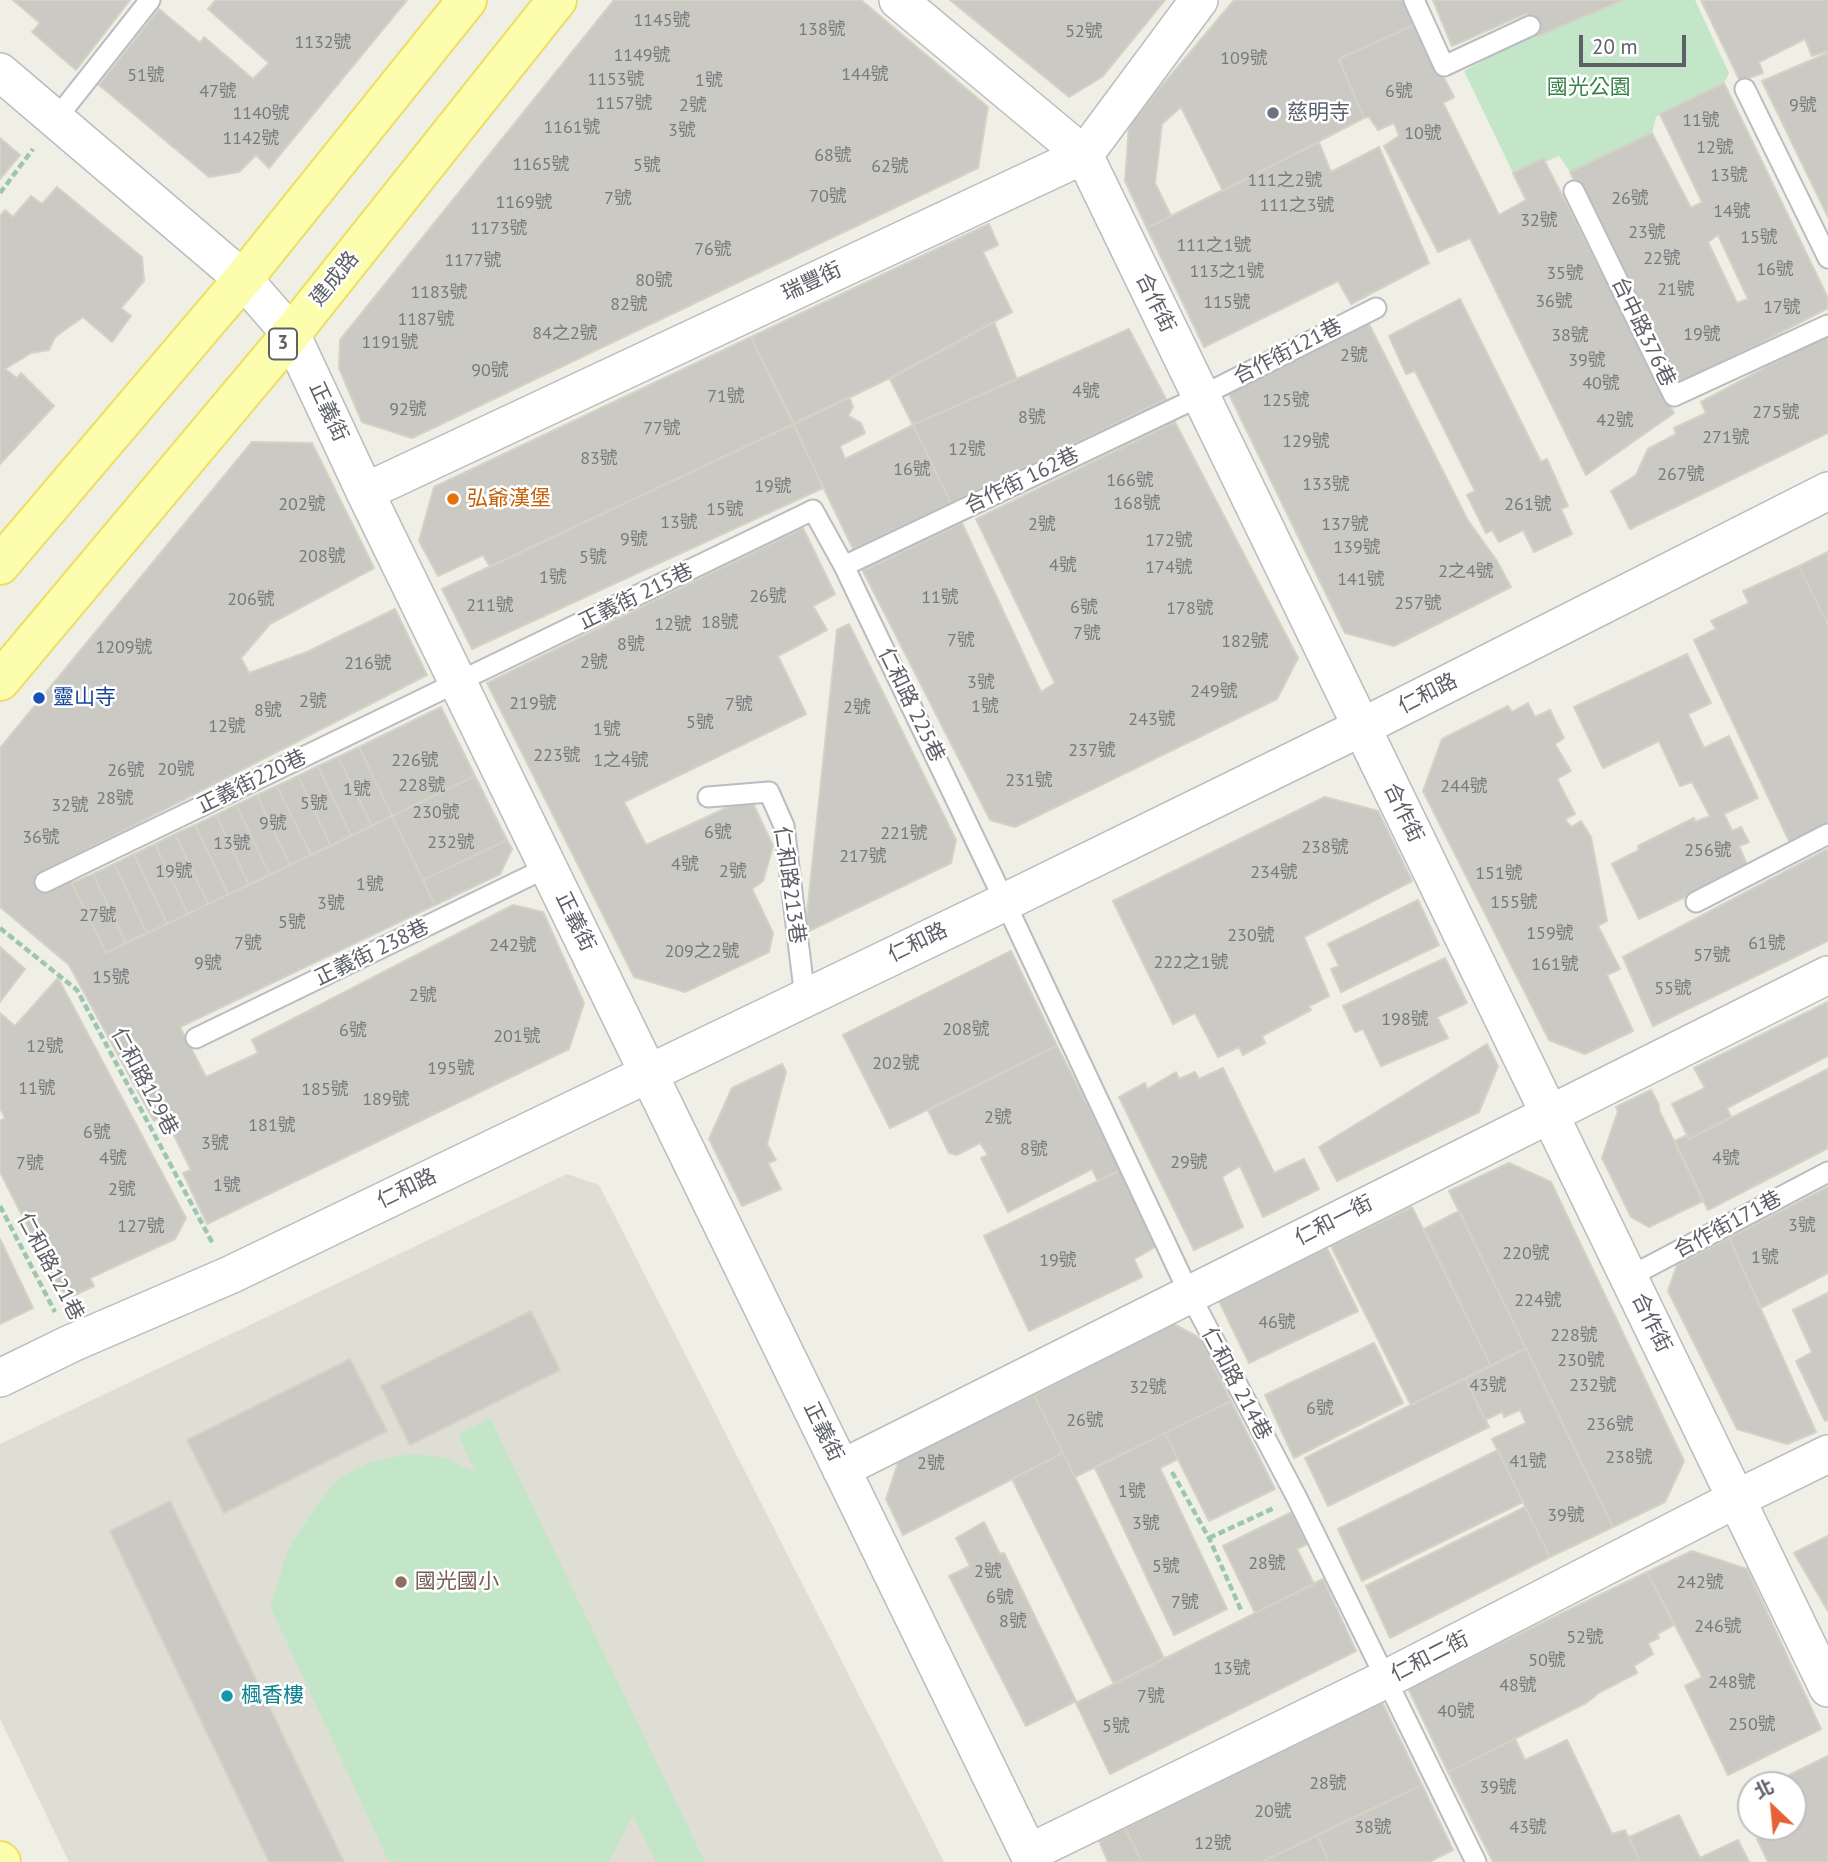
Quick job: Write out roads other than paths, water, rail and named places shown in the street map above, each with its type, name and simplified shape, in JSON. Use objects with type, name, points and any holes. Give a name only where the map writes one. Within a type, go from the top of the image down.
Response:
[{"type":"main road","points":[[0,565],[243,279],[467,0]]},
{"type":"main road","name":"建成路","points":[[0,681],[291,334],[557,0]]},
{"type":"street","name":"合作街","points":[[898,0],[1084,155],[1828,1688]]},
{"type":"street","name":"瑞豐街","points":[[365,492],[1084,155],[1199,0]]},
{"type":"street","name":"正義街","points":[[0,72],[243,279],[291,334],[365,492],[1031,1858]]},
{"type":"street","name":"仁和路","points":[[0,1378],[72,1343],[230,1275],[1005,902],[1362,727],[1828,491]]},
{"type":"street","name":"仁和一街","points":[[841,1469],[1828,975]]},
{"type":"street","name":"仁和二街","points":[[1031,1858],[1828,1454]]},
{"type":"lane","points":[[56,119],[150,0]]},
{"type":"lane","points":[[1414,0],[1444,66],[1530,26]]},
{"type":"lane","points":[[1745,89],[1828,258]]},
{"type":"lane","name":"台中路376巷","points":[[1574,191],[1674,396],[1828,325]]},
{"type":"lane","name":"合作街121巷","points":[[1201,396],[1376,309]]},
{"type":"lane","name":"合作街 162巷","points":[[844,566],[1201,396]]},
{"type":"lane","name":"仁和路 225巷","points":[[813,510],[844,566],[1005,902]]},
{"type":"lane","name":"正義街 215巷","points":[[458,683],[813,510]]},
{"type":"lane","name":"正義街220巷","points":[[45,882],[458,683]]},
{"type":"lane","name":"仁和路213巷","points":[[708,797],[769,792],[784,826],[805,998]]},
{"type":"lane","points":[[1696,902],[1828,834]]},
{"type":"lane","name":"正義街 238巷","points":[[196,1038],[548,867]]},
{"type":"lane","name":"仁和路 214巷","points":[[1005,902],[1189,1293],[1297,1498],[1384,1680],[1476,1862]]},
{"type":"lane","name":"合作街171巷","points":[[1629,1277],[1828,1172]]},
{"type":"place","name":"慈明寺","points":[[1273,113]]},
{"type":"place","name":"弘爺漢堡","points":[[453,499]]},
{"type":"place","name":"靈山寺","points":[[39,698]]},
{"type":"place","name":"國光國小","points":[[401,1582]]},
{"type":"place","name":"楓香樓","points":[[227,1696]]},
{"type":"park label","name":"國光公園","points":[[1589,88]]}]
